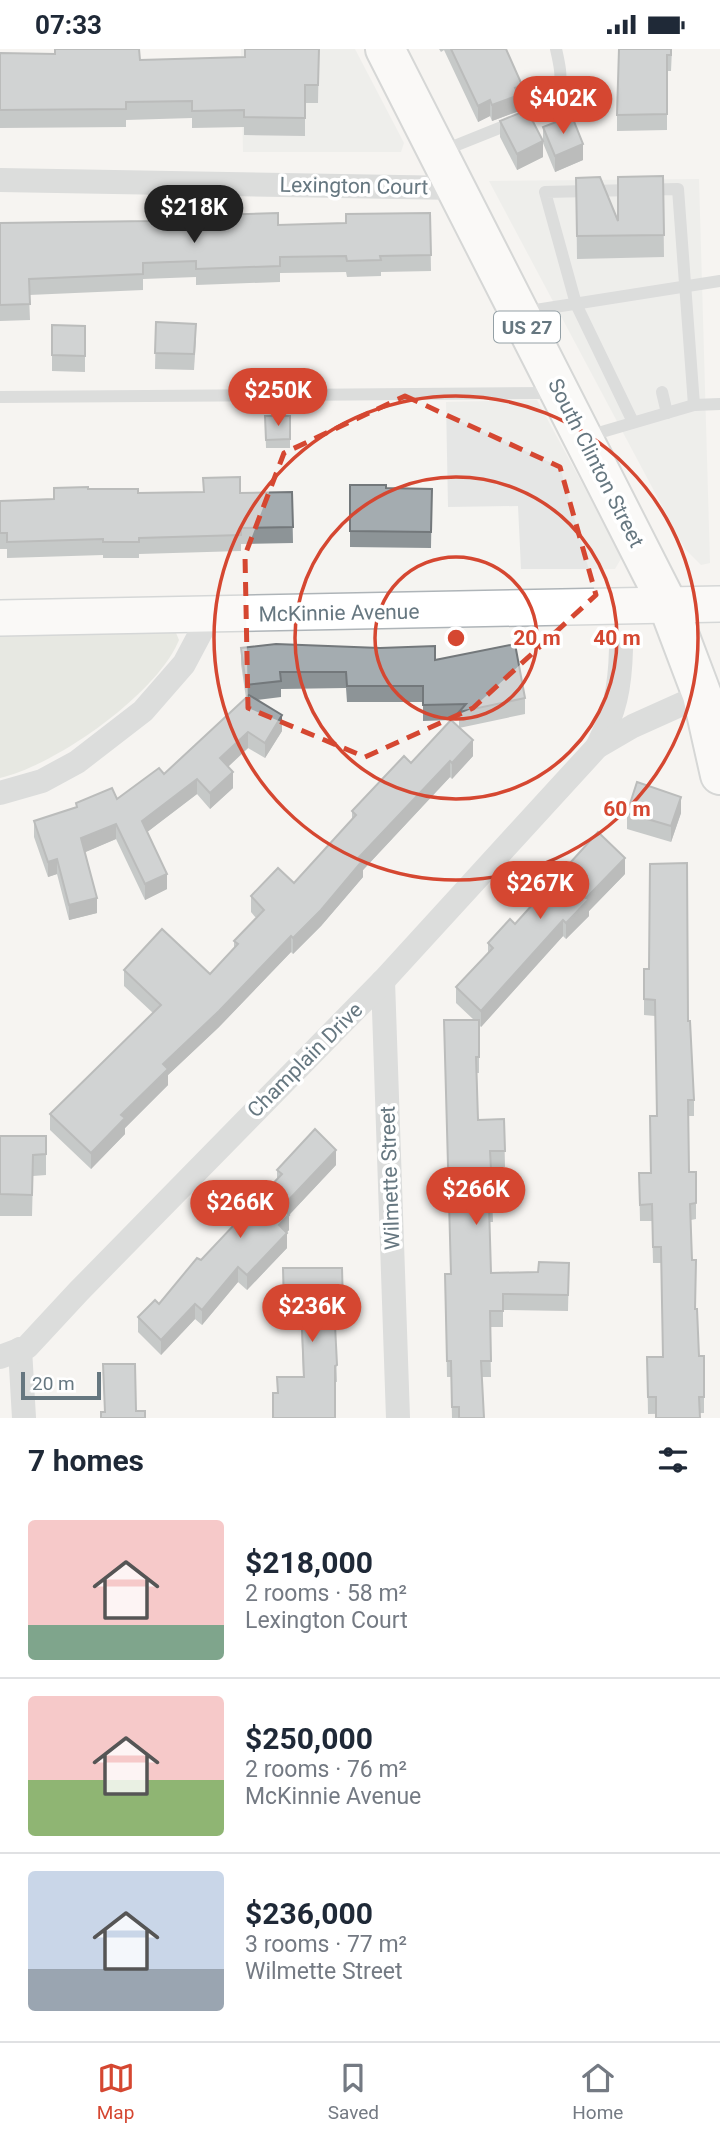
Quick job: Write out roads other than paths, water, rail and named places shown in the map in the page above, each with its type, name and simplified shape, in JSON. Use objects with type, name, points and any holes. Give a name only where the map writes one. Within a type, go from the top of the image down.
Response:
[{"type":"highway","name":"South Clinton Street","points":[[385,49],[668,605],[702,695],[720,775]]},
{"type":"street","name":"Lexington Court","points":[[0,180],[457,188]]},
{"type":"street","name":"McKinnie Avenue","points":[[0,618],[720,604]]},
{"type":"street","points":[[0,793],[42,781],[77,762],[143,711],[184,664],[210,615]]},
{"type":"street","name":"Champlain Drive","points":[[10,1353],[27,1347],[383,981],[597,747],[611,720],[620,686],[621,649]]},
{"type":"street","name":"Champlain Drive","points":[[597,747],[633,726],[702,695]]},
{"type":"street","name":"Wilmette Street","points":[[383,981],[398,1418]]},
{"type":"street","points":[[10,1353],[24,1418]]},
{"type":"lane","points":[[439,153],[537,113],[547,106],[557,95],[561,85],[556,49]]},
{"type":"lane","points":[[633,422],[576,304],[545,192],[678,189],[694,405]]},
{"type":"lane","points":[[520,313],[576,304],[639,300],[685,287],[720,281]]},
{"type":"lane","points":[[662,391],[667,413]]},
{"type":"lane","points":[[0,397],[560,393]]},
{"type":"lane","points":[[583,437],[694,405],[720,404]]}]
